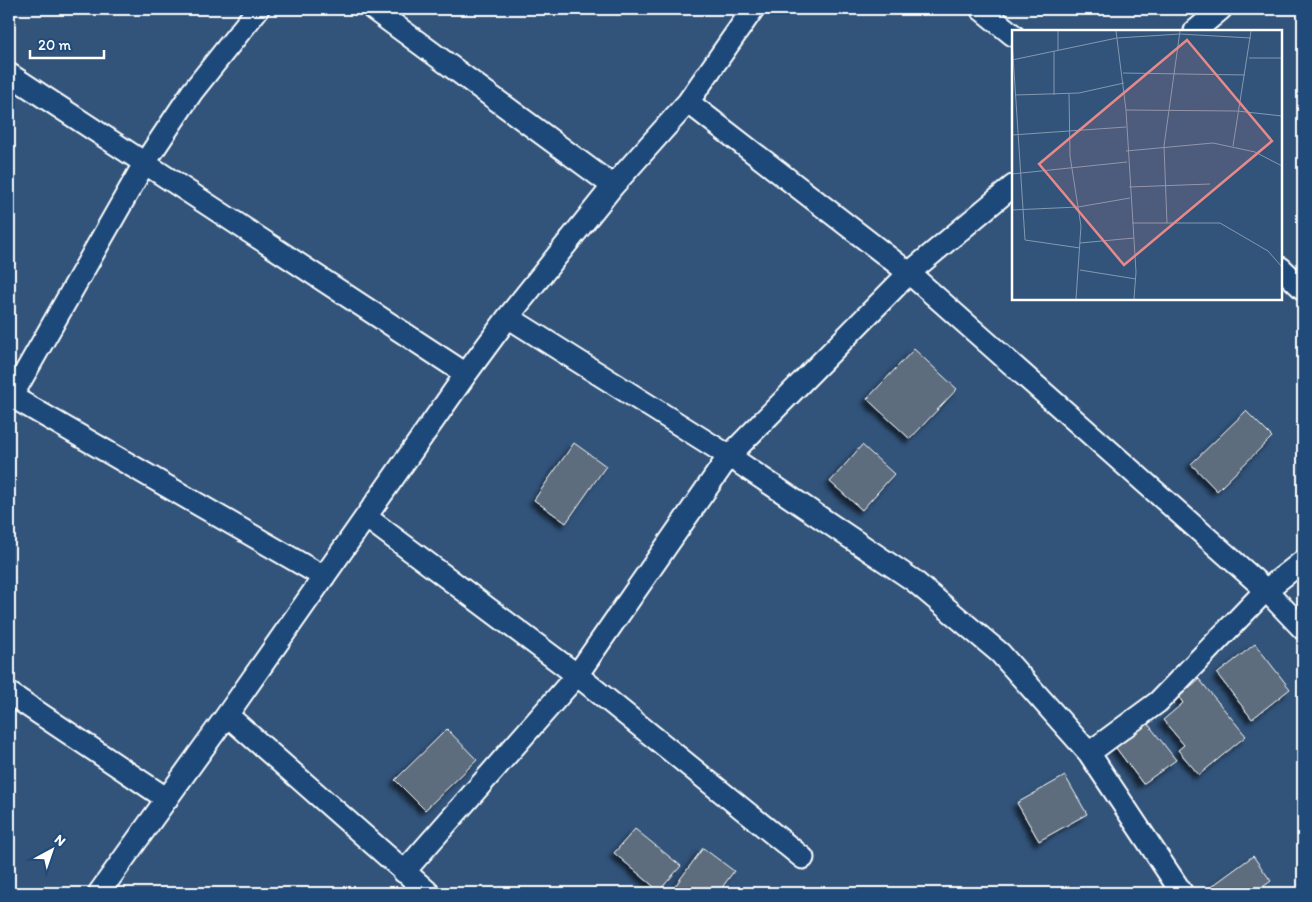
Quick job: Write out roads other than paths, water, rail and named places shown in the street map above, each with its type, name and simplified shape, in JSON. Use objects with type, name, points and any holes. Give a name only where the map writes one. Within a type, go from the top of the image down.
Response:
[{"type":"street","points":[[258,9],[192,92],[144,164],[10,398],[324,577]]},
{"type":"street","points":[[373,9],[613,186]]},
{"type":"street","points":[[99,893],[168,799],[508,317],[613,186],[688,102],[753,9]]},
{"type":"street","points":[[981,9],[1012,34]]},
{"type":"street","points":[[1196,30],[1221,9]]},
{"type":"street","points":[[9,74],[466,374]]},
{"type":"street","points":[[688,102],[909,273],[1266,590],[1303,629]]},
{"type":"street","points":[[404,872],[577,675],[729,456],[909,273],[1012,187]]},
{"type":"street","points":[[1282,269],[1303,289]]},
{"type":"street","points":[[508,317],[729,456],[913,580],[1000,653],[1089,752],[1182,893]]},
{"type":"street","points":[[366,517],[577,675],[803,858]]},
{"type":"street","points":[[1089,752],[1158,702],[1266,590],[1303,561]]},
{"type":"street","points":[[9,693],[168,799]]},
{"type":"street","points":[[227,715],[429,893]]}]
